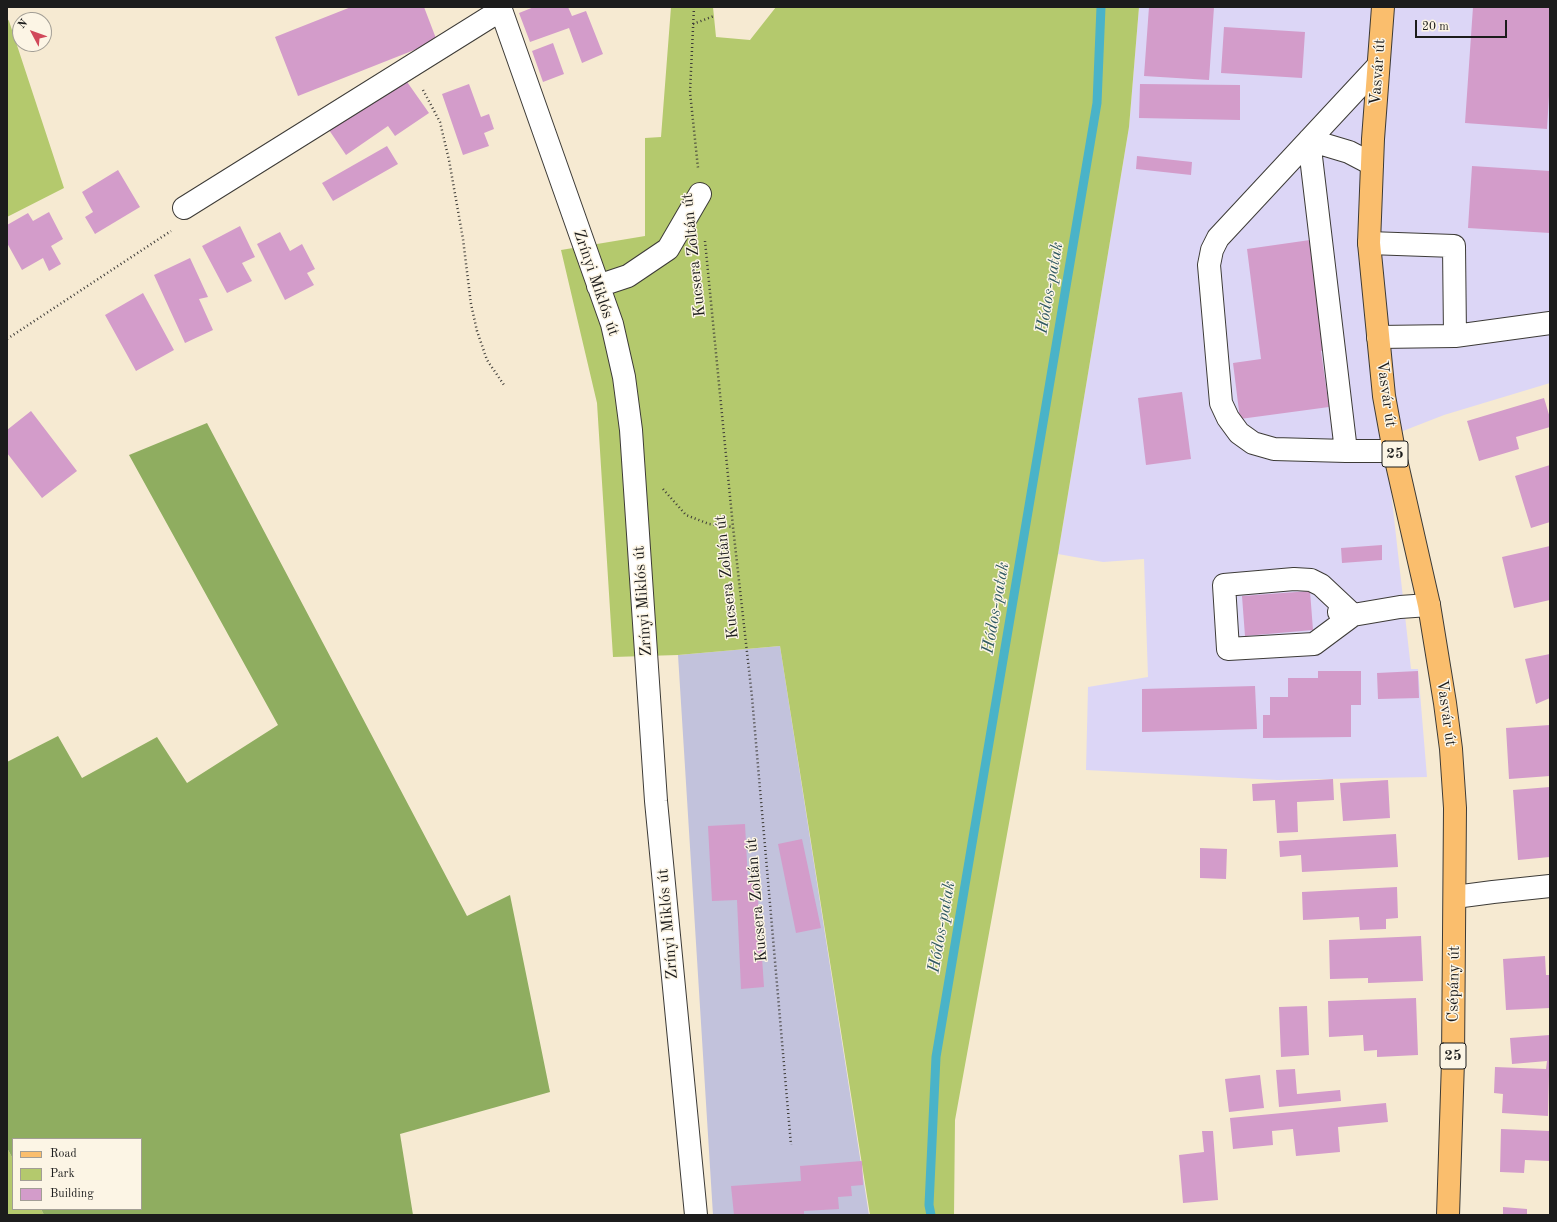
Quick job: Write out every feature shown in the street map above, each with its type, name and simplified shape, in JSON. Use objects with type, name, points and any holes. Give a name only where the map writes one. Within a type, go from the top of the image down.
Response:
[{"type":"main road","name":"Vasvár út","points":[[1383,7],[1372,164],[1369,243],[1384,396],[1394,450],[1429,605],[1451,749],[1454,808],[1455,897]]},
{"type":"main road","name":"Csépány út","points":[[1448,1215],[1453,1061],[1455,897]]},
{"type":"street","points":[[184,208],[410,67],[500,8]]},
{"type":"street","name":"Zrínyi Miklós út","points":[[500,8],[612,324],[622,369],[631,430],[656,801],[696,1215]]},
{"type":"street","points":[[1378,66],[1218,238],[1212,250],[1209,265],[1221,403],[1228,418],[1239,433],[1253,443],[1274,449],[1346,451],[1394,450]]},
{"type":"street","points":[[1309,140],[1349,152],[1372,164]]},
{"type":"street","points":[[1309,140],[1346,451]]},
{"type":"street","points":[[598,286],[628,276],[668,249],[700,194]]},
{"type":"street","points":[[1369,243],[1454,246],[1455,336]]},
{"type":"street","points":[[1378,337],[1455,336],[1550,323]]},
{"type":"street","points":[[1294,579],[1311,580],[1321,585],[1353,615],[1314,644],[1228,649],[1224,584],[1294,579]]},
{"type":"street","points":[[1328,611],[1353,615],[1400,607],[1429,605]]},
{"type":"street","points":[[1455,897],[1550,886]]},
{"type":"path","name":"Kucsera Zoltán út","points":[[694,7],[690,92],[733,527],[752,697],[791,1145]]},
{"type":"path","points":[[693,24],[714,16]]},
{"type":"path","points":[[410,67],[440,122],[463,239],[468,290],[477,331],[487,360],[504,385]]},
{"type":"path","points":[[7,339],[179,226],[184,208]]},
{"type":"path","points":[[661,486],[686,515],[709,524],[733,527]]},
{"type":"shaded area","points":[[1139,7],[1550,7],[1550,383],[1444,415],[1385,438],[1411,669],[1418,669],[1427,777],[1277,780],[1086,770],[1088,687],[1148,677],[1144,559],[1103,562],[1058,554],[1129,127]]},
{"type":"shaded area","points":[[780,646],[869,1215],[713,1215],[678,655]]},
{"type":"green space","points":[[671,7],[713,7],[716,37],[750,40],[776,7],[1139,7],[1129,127],[1058,554],[955,1120],[954,1215],[870,1215],[780,646],[678,655],[613,657],[597,403],[561,250],[645,236],[645,138],[661,137]]},
{"type":"green space","points":[[7,18],[12,30],[12,52],[19,52],[64,188],[7,217]]},
{"type":"green space","points":[[207,423],[467,916],[510,895],[550,1092],[400,1134],[413,1215],[44,1215],[42,1210],[142,1210],[142,1138],[12,1138],[12,1157],[7,1148],[7,762],[58,736],[82,778],[157,737],[187,783],[278,725],[129,455]]},
{"type":"green space","points":[[7,1148],[12,1157],[12,1210],[42,1210],[44,1215],[7,1215]]},
{"type":"building","points":[[351,7],[424,7],[437,41],[298,96],[275,37]]},
{"type":"building","points":[[534,7],[568,7],[572,16],[586,11],[603,54],[582,63],[569,28],[530,42],[519,13]]},
{"type":"building","points":[[1149,7],[1214,7],[1209,80],[1144,76]]},
{"type":"building","points":[[1473,7],[1550,7],[1550,79],[1547,129],[1465,123]]},
{"type":"building","points":[[1224,27],[1305,32],[1302,78],[1221,73]]},
{"type":"building","points":[[553,43],[564,74],[543,82],[532,51]]},
{"type":"building","points":[[405,79],[429,113],[395,136],[388,126],[346,155],[329,130]]},
{"type":"building","points":[[469,84],[481,117],[489,114],[494,129],[484,133],[489,146],[463,155],[442,94]]},
{"type":"building","points":[[1140,84],[1240,85],[1240,120],[1139,118]]},
{"type":"building","points":[[387,146],[398,164],[333,201],[322,183]]},
{"type":"building","points":[[1137,156],[1192,162],[1191,175],[1136,169]]},
{"type":"building","points":[[1472,166],[1550,171],[1550,233],[1468,228]]},
{"type":"building","points":[[118,170],[140,207],[95,234],[85,217],[93,212],[82,192]]},
{"type":"building","points":[[49,212],[63,239],[51,246],[61,264],[49,271],[43,258],[22,270],[7,243],[7,225],[28,213],[33,221]]},
{"type":"building","points":[[240,226],[255,257],[242,263],[252,281],[227,293],[202,246]]},
{"type":"building","points":[[280,232],[290,251],[302,244],[315,269],[307,273],[314,285],[285,300],[257,244]]},
{"type":"building","points":[[1317,239],[1331,350],[1321,351],[1329,407],[1240,419],[1233,363],[1261,359],[1247,249]]},
{"type":"building","points":[[190,258],[208,297],[199,299],[213,330],[185,343],[154,275]]},
{"type":"building","points":[[143,293],[174,350],[136,371],[105,315]]},
{"type":"building","points":[[1182,392],[1191,459],[1146,465],[1138,398]]},
{"type":"building","points":[[1544,398],[1550,418],[1550,427],[1516,437],[1519,449],[1479,461],[1467,421]]},
{"type":"building","points":[[31,411],[77,471],[42,498],[7,453],[7,430]]},
{"type":"building","points":[[1550,465],[1550,522],[1531,528],[1515,476]]},
{"type":"building","points":[[1382,545],[1382,560],[1342,563],[1341,548]]},
{"type":"building","points":[[1550,546],[1550,600],[1514,608],[1502,557]]},
{"type":"building","points":[[1310,591],[1313,630],[1245,636],[1242,596]]},
{"type":"building","points":[[1550,654],[1550,698],[1536,704],[1525,659]]},
{"type":"building","points":[[1318,671],[1361,671],[1361,705],[1351,705],[1351,737],[1263,738],[1263,715],[1270,715],[1270,697],[1288,697],[1288,678],[1318,678]]},
{"type":"building","points":[[1418,671],[1419,698],[1378,699],[1377,673]]},
{"type":"building","points":[[1255,686],[1257,729],[1142,732],[1142,689]]},
{"type":"building","points":[[1550,725],[1550,776],[1509,779],[1506,728]]},
{"type":"building","points":[[1333,779],[1334,800],[1297,802],[1298,832],[1277,833],[1275,800],[1253,801],[1252,784]]},
{"type":"building","points":[[1388,780],[1390,818],[1343,821],[1340,783]]},
{"type":"building","points":[[1550,787],[1550,857],[1518,860],[1513,790]]},
{"type":"building","points":[[745,824],[748,880],[757,882],[764,987],[741,989],[737,900],[712,901],[708,826]]},
{"type":"building","points":[[1396,834],[1398,867],[1302,872],[1301,855],[1280,857],[1279,841]]},
{"type":"building","points":[[802,839],[821,928],[796,933],[778,844]]},
{"type":"building","points":[[1200,848],[1227,849],[1226,879],[1200,878]]},
{"type":"building","points":[[1397,887],[1398,918],[1386,919],[1386,929],[1360,930],[1359,917],[1303,920],[1302,892]]},
{"type":"building","points":[[1421,936],[1423,981],[1368,983],[1368,978],[1330,979],[1329,940]]},
{"type":"building","points":[[1545,956],[1546,975],[1550,975],[1550,1008],[1506,1010],[1503,959]]},
{"type":"building","points":[[1416,998],[1418,1055],[1377,1057],[1377,1050],[1364,1051],[1363,1035],[1329,1037],[1328,1001]]},
{"type":"building","points":[[1307,1006],[1309,1055],[1281,1057],[1279,1007]]},
{"type":"building","points":[[1550,1035],[1548,1116],[1502,1113],[1503,1094],[1494,1093],[1495,1067],[1546,1069],[1547,1061],[1512,1064],[1510,1038]]},
{"type":"building","points":[[1295,1069],[1297,1094],[1340,1090],[1341,1101],[1279,1107],[1276,1070]]},
{"type":"building","points":[[1260,1075],[1264,1108],[1229,1112],[1225,1079]]},
{"type":"building","points":[[1386,1103],[1388,1122],[1338,1127],[1340,1152],[1296,1156],[1293,1129],[1272,1131],[1273,1145],[1233,1149],[1230,1118]]},
{"type":"building","points":[[1501,1129],[1550,1131],[1550,1161],[1525,1160],[1524,1173],[1500,1172]]},
{"type":"building","points":[[1202,1131],[1213,1131],[1218,1200],[1183,1203],[1179,1155],[1204,1152]]},
{"type":"building","points":[[862,1161],[863,1185],[851,1186],[852,1196],[838,1197],[839,1209],[804,1211],[804,1215],[734,1215],[731,1186],[801,1181],[800,1166]]},
{"type":"building","points":[[1503,1207],[1527,1209],[1527,1215],[1503,1215]]},
{"type":"waterway","name":"Hódos-patak","points":[[931,1215],[929,1205],[936,1057],[1097,103],[1101,7]]}]
